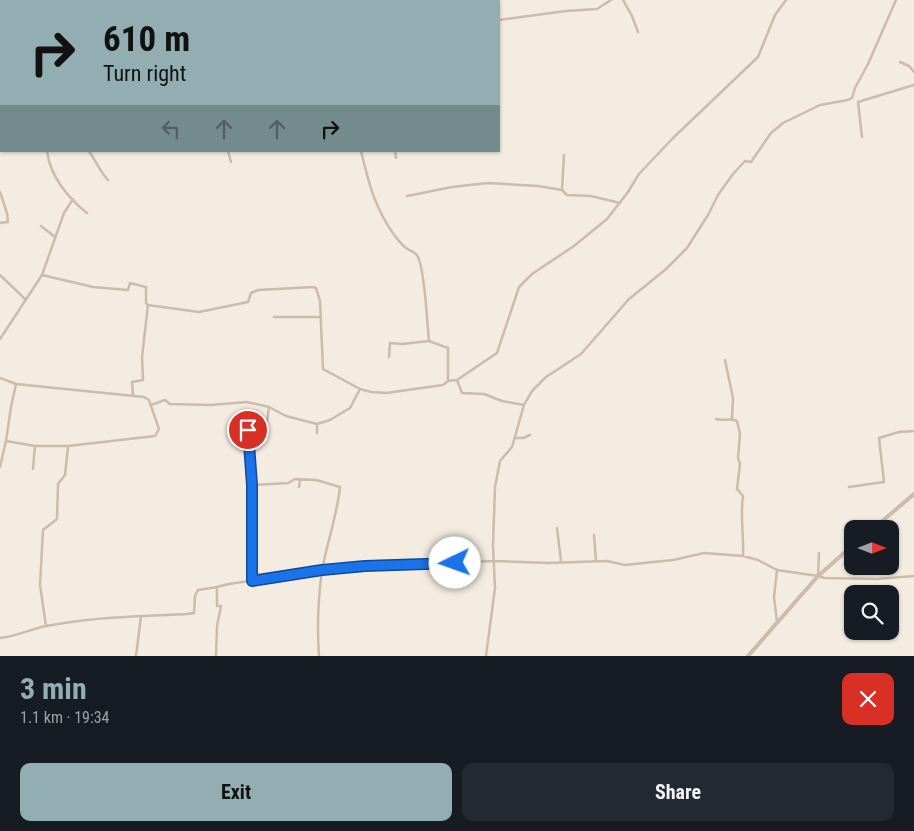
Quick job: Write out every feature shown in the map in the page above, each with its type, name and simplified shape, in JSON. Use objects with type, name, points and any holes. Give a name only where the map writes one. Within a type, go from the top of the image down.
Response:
[{"type":"street","points":[[500,20],[597,9],[611,0]]},
{"type":"street","points":[[623,0],[638,32]]},
{"type":"street","points":[[148,305],[199,312],[248,302],[251,293],[258,290],[313,287],[316,288],[320,301],[323,369],[360,389],[386,393],[443,385],[458,380],[497,353],[520,287],[532,274],[606,219],[620,203],[639,174],[672,139],[758,58],[775,15],[786,0]]},
{"type":"street","points":[[486,656],[495,588],[495,487],[500,460],[512,447],[524,405],[532,391],[546,377],[580,354],[628,299],[665,270],[687,248],[732,174],[745,161],[751,162],[771,133],[783,123],[820,105],[852,98],[896,0]]},
{"type":"street","points":[[900,62],[914,71]]},
{"type":"street","points":[[862,137],[858,102],[914,85]]},
{"type":"street","points":[[47,152],[49,164],[56,179],[87,213]]},
{"type":"street","points":[[90,152],[108,180]]},
{"type":"street","points":[[228,152],[231,162]]},
{"type":"street","points":[[361,152],[368,182],[380,214],[406,249],[413,251],[418,258],[422,275],[429,341]]},
{"type":"street","points":[[395,152],[396,158]]},
{"type":"street","points":[[562,190],[564,155]]},
{"type":"street","points":[[407,196],[452,187],[488,183],[562,190],[567,195],[591,196],[620,203]]},
{"type":"street","points":[[0,192],[3,196],[8,222],[0,223]]},
{"type":"street","points":[[0,339],[42,275],[64,213],[73,199]]},
{"type":"street","points":[[41,226],[55,237]]},
{"type":"street","points":[[0,275],[25,299]]},
{"type":"street","points":[[42,275],[93,287],[128,290],[130,283],[146,287],[146,303],[148,305],[142,357],[143,380],[132,382],[133,395]]},
{"type":"street","points":[[274,317],[321,317]]},
{"type":"street","points":[[390,357],[390,344],[429,341],[448,348],[448,382]]},
{"type":"street","points":[[725,360],[732,398],[732,419]]},
{"type":"street","points":[[0,378],[16,384],[144,397],[149,400],[159,429],[155,436],[68,446],[35,446],[6,441]]},
{"type":"street","points":[[458,380],[462,393],[484,394],[524,405]]},
{"type":"street","points":[[0,467],[16,384]]},
{"type":"street","points":[[150,405],[165,400],[170,404],[211,405],[247,402],[269,407],[286,416],[317,424],[330,420],[350,408],[360,389]]},
{"type":"street","points":[[252,581],[252,485],[248,418],[267,422],[269,407]]},
{"type":"street","points":[[716,419],[722,421],[732,419],[737,421],[740,434],[738,458],[740,464],[737,489],[743,496],[741,510],[744,543],[743,556]]},
{"type":"street","points":[[317,424],[317,433]]},
{"type":"street","points":[[849,488],[884,482],[879,438],[899,432],[914,431]]},
{"type":"street","points":[[515,438],[523,438],[530,435]]},
{"type":"street","points":[[33,470],[35,446]]},
{"type":"street","points":[[46,626],[40,585],[43,530],[57,519],[58,484],[65,475],[68,446]]},
{"type":"street","points":[[252,485],[288,483],[295,479],[316,480],[340,487],[338,507],[322,570],[318,617],[319,656]]},
{"type":"street","points":[[299,487],[300,480]]},
{"type":"street","points":[[884,520],[914,494]]},
{"type":"street","points":[[557,528],[561,562]]},
{"type":"street","points":[[594,535],[596,561]]},
{"type":"street","points":[[0,638],[46,626],[88,619],[194,613],[195,596],[198,590],[322,570],[365,566],[596,561],[607,561],[625,565],[673,560],[704,553],[743,556],[777,570],[825,578],[877,579],[914,576]]},
{"type":"street","points":[[818,576],[819,553]]},
{"type":"street","points":[[748,656],[818,576],[844,553]]},
{"type":"street","points":[[777,570],[774,597],[777,622]]},
{"type":"street","points":[[216,656],[217,626],[222,606],[216,606],[217,588]]},
{"type":"street","points":[[136,656],[141,616]]},
{"type":"route","points":[[248,430],[252,485],[252,581],[322,570],[365,566],[455,563]]}]
